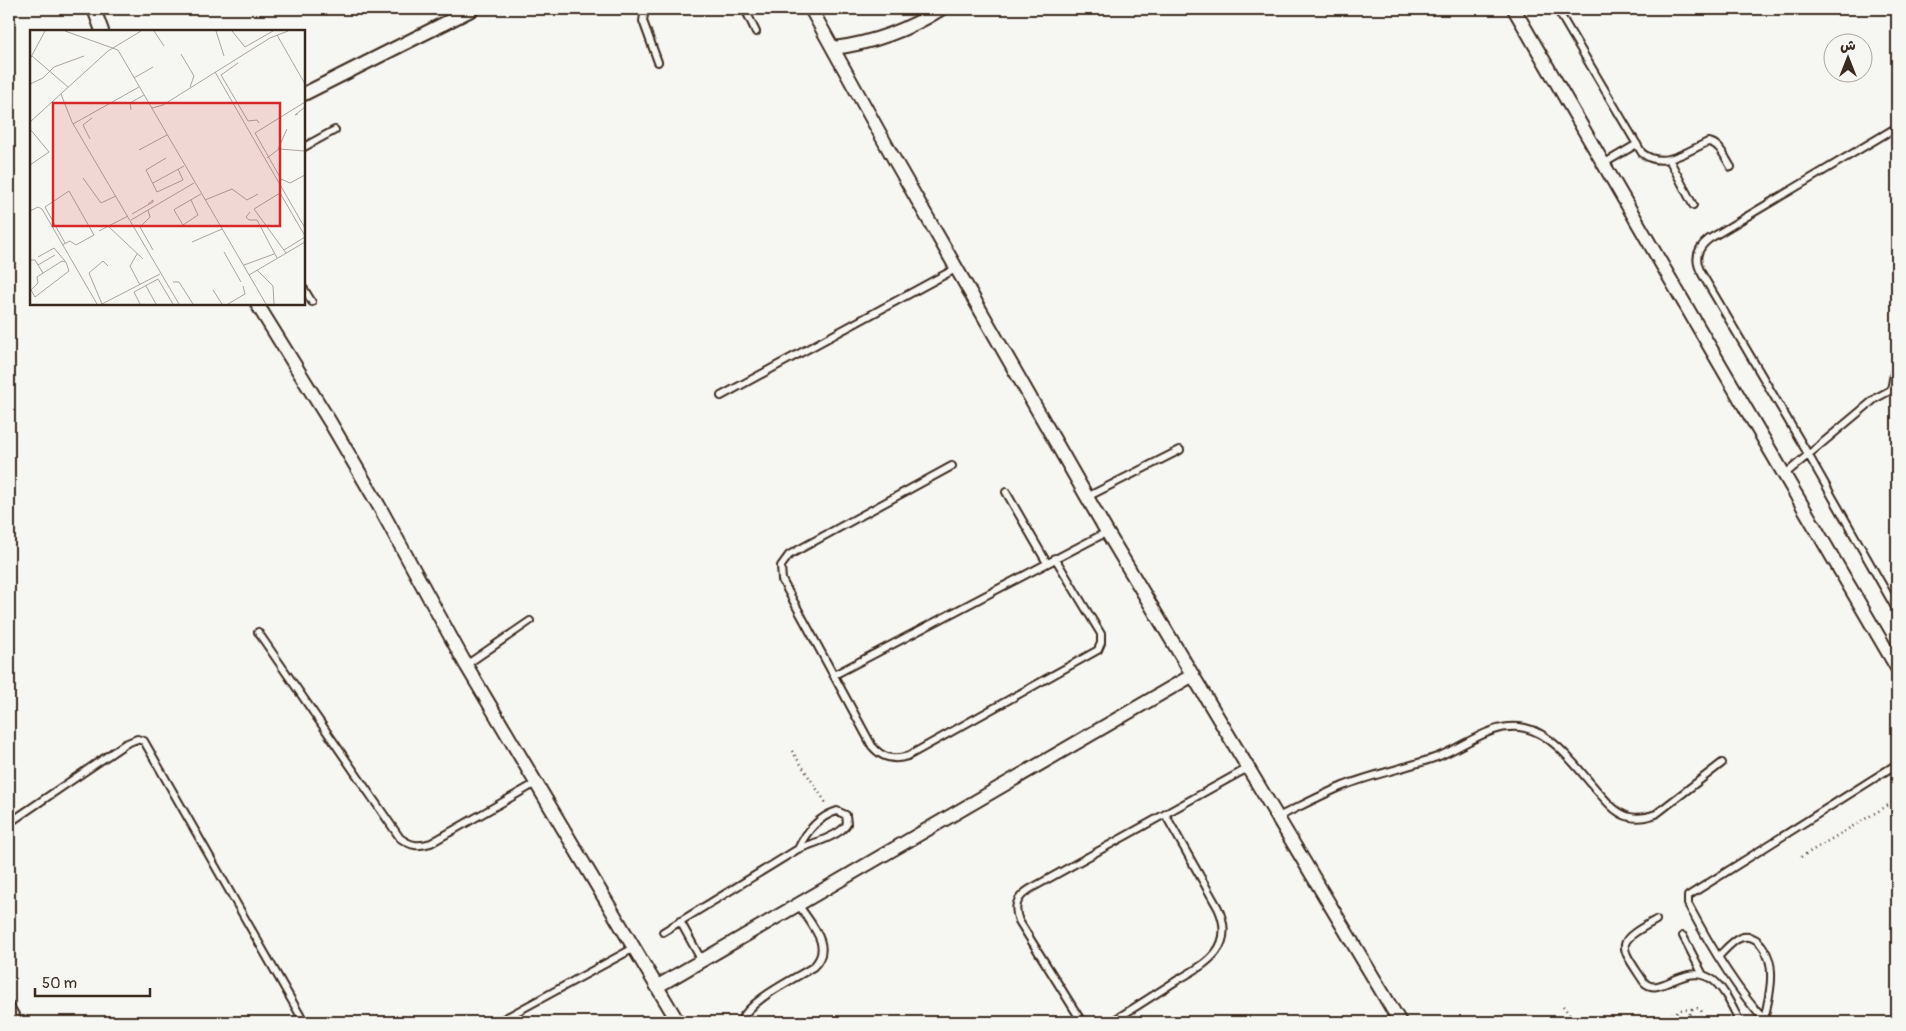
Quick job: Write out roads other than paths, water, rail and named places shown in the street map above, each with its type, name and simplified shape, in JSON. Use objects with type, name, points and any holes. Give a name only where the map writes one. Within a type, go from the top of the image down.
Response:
[{"type":"street","points":[[94,9],[102,30]]},
{"type":"street","points":[[305,93],[473,9]]},
{"type":"street","points":[[811,9],[894,159],[1107,532],[1400,1022]]},
{"type":"street","points":[[834,48],[866,43],[892,35],[941,9]]},
{"type":"street","points":[[1514,9],[1897,668]]},
{"type":"street","points":[[258,305],[350,455],[466,665],[678,1022]]},
{"type":"street","points":[[658,986],[1193,674]]},
{"type":"lane","points":[[645,9],[644,21],[658,62]]},
{"type":"lane","points":[[744,9],[756,32]]},
{"type":"lane","points":[[1557,9],[1642,153],[1654,160],[1669,159],[1712,142],[1718,147],[1730,167]]},
{"type":"lane","points":[[1897,127],[1709,239],[1701,245],[1696,255],[1697,265],[1702,274],[1808,454],[1897,611]]},
{"type":"lane","points":[[305,145],[335,130]]},
{"type":"lane","points":[[1603,164],[1637,144]]},
{"type":"lane","points":[[1669,159],[1693,206]]},
{"type":"lane","points":[[721,396],[957,268]]},
{"type":"lane","points":[[305,291],[312,302]]},
{"type":"lane","points":[[1784,475],[1876,398],[1894,389],[1897,358]]},
{"type":"lane","points":[[1087,497],[1180,450]]},
{"type":"lane","points":[[952,466],[790,555],[781,566],[782,580],[877,752],[892,759],[908,756],[1098,650],[1101,643],[1101,634],[1055,558]]},
{"type":"lane","points":[[1006,492],[1047,563]]},
{"type":"lane","points":[[834,675],[1107,532]]},
{"type":"lane","points":[[466,665],[530,621]]},
{"type":"lane","points":[[258,632],[400,838],[409,844],[420,846],[431,843],[536,783]]},
{"type":"lane","points":[[1278,817],[1342,786],[1440,756],[1486,732],[1505,727],[1524,728],[1543,734],[1558,747],[1609,804],[1618,812],[1630,817],[1644,818],[1656,814],[1722,763]]},
{"type":"lane","points":[[9,823],[125,744],[138,739],[144,742],[304,1022]]},
{"type":"lane","points":[[1765,1021],[1743,994],[1719,956],[1688,904],[1688,896],[1897,764]]},
{"type":"lane","points":[[1082,1022],[1019,921],[1016,912],[1017,902],[1022,894],[1248,768]]},
{"type":"lane","points":[[662,932],[798,849],[820,841],[845,827],[846,815],[837,811],[815,824],[805,836],[798,849]]},
{"type":"lane","points":[[1111,1022],[1202,965],[1216,951],[1224,930],[1223,919],[1218,908],[1165,814]]},
{"type":"lane","points":[[740,1022],[745,1013],[756,1003],[821,960],[823,951],[821,941],[798,904]]},
{"type":"lane","points":[[1656,920],[1628,936],[1624,946],[1627,956],[1648,985],[1656,987],[1683,975],[1703,975],[1712,979],[1719,987],[1740,1022]]},
{"type":"lane","points":[[680,921],[702,961]]},
{"type":"lane","points":[[1683,936],[1703,975]]},
{"type":"lane","points":[[1719,956],[1740,938],[1750,937],[1759,941],[1772,971],[1765,1021]]},
{"type":"lane","points":[[498,1022],[634,948]]},
{"type":"lane","points":[[9,1004],[19,1022]]}]
